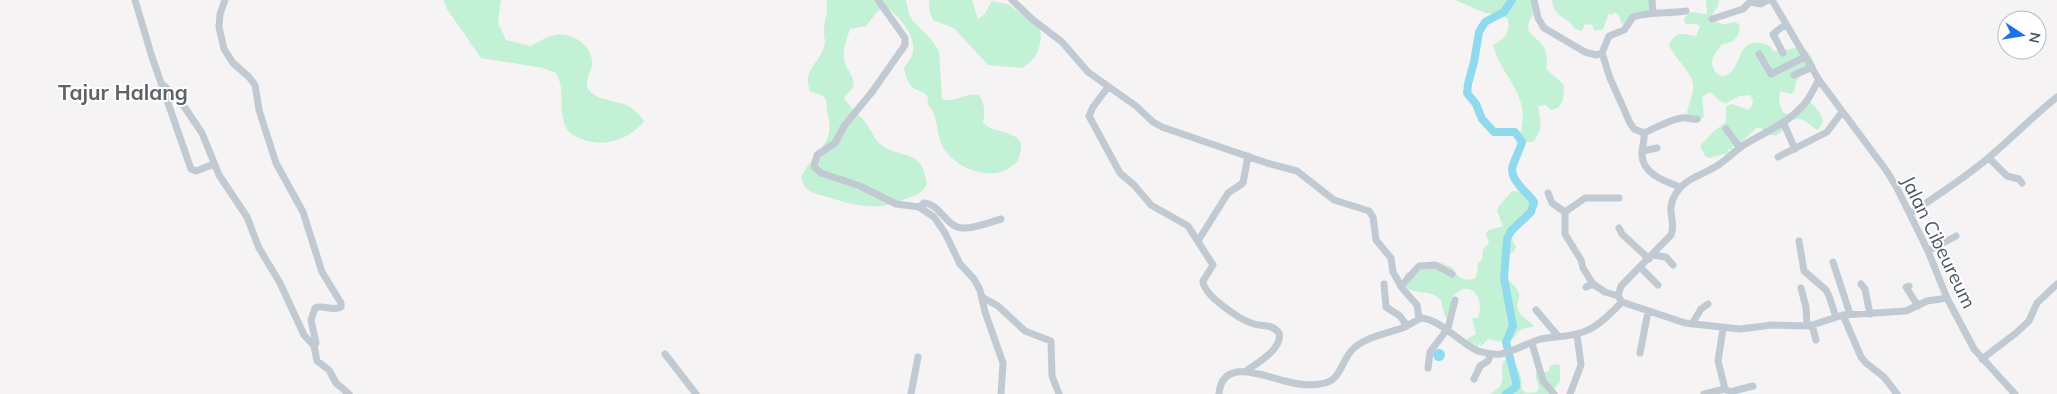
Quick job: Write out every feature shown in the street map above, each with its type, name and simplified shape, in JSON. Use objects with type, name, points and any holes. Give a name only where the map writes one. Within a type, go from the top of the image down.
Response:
[{"type":"street","points":[[135,0],[190,169],[196,171],[214,164]]},
{"type":"street","points":[[225,0],[220,14],[219,27],[224,49],[233,63],[255,86],[259,110],[276,163],[303,212],[322,272],[341,303],[341,307],[337,309],[319,306],[315,308],[312,320],[317,361],[329,370],[336,383],[349,394]]},
{"type":"street","points":[[878,0],[905,38],[905,45],[872,92],[844,126],[835,143],[817,155],[814,167],[821,173],[860,186],[896,204],[919,208],[930,214],[941,227],[960,264],[974,279],[982,297],[985,312],[1003,363],[1002,394]]},
{"type":"street","points":[[1012,0],[1032,19],[1062,42],[1088,72],[1162,127],[1297,171],[1334,200],[1369,211],[1373,217],[1376,240],[1392,258],[1393,272],[1416,305],[1419,319]]},
{"type":"street","points":[[1534,0],[1538,18],[1544,28],[1585,52],[1596,55],[1602,53]]},
{"type":"street","points":[[1652,0],[1653,13]]},
{"type":"street","points":[[1712,19],[1742,8],[1750,2],[1761,4],[1768,0]]},
{"type":"street","name":"Jalan Cibeureum","points":[[1772,0],[1819,80],[1886,170],[1911,213],[1947,298],[1974,349],[2015,394]]},
{"type":"street","points":[[1686,11],[1668,14],[1653,13],[1631,18],[1625,29],[1609,36],[1602,53],[1610,78],[1634,129],[1644,133],[1680,118],[1697,119]]},
{"type":"street","points":[[1783,53],[1773,34],[1786,24]]},
{"type":"street","points":[[1759,54],[1769,75],[1805,56]]},
{"type":"street","points":[[1794,75],[1812,67]]},
{"type":"street","points":[[1219,394],[1220,385],[1224,378],[1246,371],[1259,372],[1284,381],[1304,384],[1326,383],[1337,376],[1354,348],[1419,319],[1429,320],[1470,347],[1491,354],[1502,354],[1558,336],[1577,335],[1599,323],[1620,299],[1621,286],[1672,236],[1674,227],[1670,215],[1671,204],[1680,188],[1688,180],[1719,165],[1740,148],[1783,122],[1805,103],[1819,80]]},
{"type":"street","points":[[161,83],[178,99],[202,134],[221,179],[247,217],[259,248],[280,283],[304,335],[314,346]]},
{"type":"street","points":[[1108,87],[1091,110],[1089,116],[1124,177],[1134,185],[1151,205],[1184,222],[1198,241],[1213,265],[1204,280],[1207,292],[1246,320],[1255,324],[1269,325],[1280,334],[1279,342],[1272,350],[1246,371]]},
{"type":"street","points":[[1911,213],[1936,198],[1988,158],[2032,116],[2057,97]]},
{"type":"street","points":[[1778,157],[1827,132],[1842,112]]},
{"type":"street","points":[[1783,122],[1795,149]]},
{"type":"street","points":[[1726,129],[1740,148]]},
{"type":"street","points":[[1644,133],[1642,160],[1650,172],[1680,188]]},
{"type":"street","points":[[1642,151],[1657,148]]},
{"type":"street","points":[[1198,241],[1228,193],[1243,183],[1248,156]]},
{"type":"street","points":[[1988,158],[2007,176],[2022,182]]},
{"type":"street","points":[[1548,193],[1552,203],[1565,212]]},
{"type":"street","points":[[1565,212],[1585,198],[1619,198]]},
{"type":"street","points":[[919,208],[924,203],[933,205],[951,223],[962,228],[1002,219]]},
{"type":"street","points":[[1565,212],[1565,234],[1580,258],[1590,285],[1648,312],[1692,324],[1740,330],[1779,324],[1810,325],[1843,315],[1906,310],[1927,301],[1947,298]]},
{"type":"street","points":[[1619,228],[1622,234],[1651,257],[1666,257],[1672,265]]},
{"type":"street","points":[[1928,251],[1956,236]]},
{"type":"street","points":[[1799,242],[1804,271],[1826,290],[1843,315]]},
{"type":"street","points":[[1832,262],[1843,315],[1861,357],[1866,364],[1884,377],[1897,394]]},
{"type":"street","points":[[1401,286],[1421,266],[1435,266],[1452,274]]},
{"type":"street","points":[[1640,267],[1658,285]]},
{"type":"street","points":[[1384,284],[1386,307],[1400,316],[1406,326]]},
{"type":"street","points":[[1861,284],[1865,289],[1870,314]]},
{"type":"street","points":[[1982,359],[2016,333],[2028,321],[2037,303],[2057,284]]},
{"type":"street","points":[[1908,286],[1906,287],[1918,306]]},
{"type":"street","points":[[1801,288],[1810,325],[1816,340]]},
{"type":"street","points":[[982,297],[998,306],[1024,331],[1051,341],[1052,376],[1059,394]]},
{"type":"street","points":[[1428,368],[1430,352],[1447,331],[1455,300]]},
{"type":"street","points":[[1692,324],[1700,309],[1708,304]]},
{"type":"street","points":[[1536,310],[1558,336]]},
{"type":"street","points":[[1640,353],[1648,312]]},
{"type":"street","points":[[1724,329],[1718,361],[1726,392],[1753,386]]},
{"type":"street","points":[[1570,394],[1581,365],[1577,335]]},
{"type":"street","points":[[1532,343],[1543,381],[1554,394]]},
{"type":"street","points":[[665,354],[696,394]]},
{"type":"street","points":[[1474,379],[1480,366],[1488,361],[1491,354]]},
{"type":"street","points":[[911,394],[918,357]]},
{"type":"street","points":[[1704,394],[1725,389]]},
{"type":"green space","points":[[443,0],[501,0],[498,23],[506,40],[530,46],[555,35],[567,35],[579,40],[588,49],[592,60],[587,79],[589,90],[601,98],[624,104],[631,108],[644,122],[630,134],[615,141],[591,142],[574,135],[568,130],[563,119],[561,86],[556,73],[543,68],[481,58],[447,9]]},
{"type":"green space","points":[[826,0],[906,0],[909,14],[913,21],[931,39],[939,51],[942,99],[953,100],[974,94],[979,95],[984,108],[983,123],[1012,135],[1021,144],[1021,151],[1017,162],[1002,172],[979,172],[962,166],[948,154],[940,140],[935,117],[928,105],[927,96],[914,89],[905,74],[904,68],[911,58],[913,51],[912,39],[905,26],[895,14],[885,7],[877,12],[866,26],[850,29],[844,48],[844,58],[853,78],[854,86],[844,98],[880,144],[888,149],[916,159],[921,165],[927,185],[915,196],[895,203],[877,206],[851,204],[809,190],[801,178],[827,140],[829,132],[826,100],[823,96],[810,91],[808,84],[810,72],[825,45]]},
{"type":"green space","points":[[929,0],[972,0],[978,19],[984,15],[992,1],[1008,4],[1040,28],[1041,40],[1038,51],[1032,60],[1022,68],[988,65],[954,28],[933,20],[930,13]]},
{"type":"green space","points":[[1455,0],[1535,0],[1539,6],[1531,18],[1528,27],[1530,32],[1544,47],[1547,56],[1546,69],[1564,85],[1563,100],[1558,108],[1551,110],[1546,105],[1538,106],[1540,125],[1533,142],[1525,142],[1520,135],[1523,120],[1519,97],[1497,57],[1493,45],[1506,35],[1508,19],[1501,15],[1485,13]]},
{"type":"green space","points":[[1552,0],[1651,0],[1651,5],[1645,15],[1629,25],[1621,23],[1616,12],[1611,15],[1609,13],[1603,29],[1595,31],[1592,25],[1585,24],[1582,31],[1575,29],[1555,11]]},
{"type":"green space","points":[[1706,0],[1719,0],[1718,6],[1712,15],[1716,21],[1725,24],[1735,22],[1740,25],[1735,39],[1722,44],[1713,57],[1712,65],[1719,75],[1722,76],[1730,73],[1749,44],[1761,43],[1767,45],[1773,51],[1802,48],[1811,55],[1814,63],[1811,72],[1798,79],[1794,92],[1790,94],[1780,91],[1779,102],[1783,112],[1787,114],[1793,112],[1806,99],[1809,101],[1817,109],[1823,122],[1818,130],[1800,119],[1792,121],[1778,135],[1773,136],[1761,128],[1756,128],[1737,146],[1732,147],[1734,150],[1728,149],[1729,153],[1709,158],[1705,156],[1700,146],[1726,122],[1726,106],[1732,104],[1748,110],[1752,106],[1753,100],[1750,95],[1739,96],[1726,103],[1721,102],[1710,92],[1702,97],[1704,117],[1700,121],[1695,121],[1687,115],[1693,83],[1669,45],[1674,37],[1680,34],[1696,36],[1700,26],[1686,24],[1684,19],[1691,12],[1707,14]]},
{"type":"green space","points":[[1512,191],[1522,192],[1534,201],[1534,207],[1533,213],[1527,221],[1511,237],[1516,247],[1514,252],[1508,254],[1504,270],[1508,279],[1518,291],[1519,313],[1534,327],[1520,330],[1508,343],[1488,339],[1480,347],[1481,342],[1475,349],[1475,342],[1469,348],[1465,344],[1467,339],[1476,334],[1472,318],[1478,318],[1480,310],[1480,303],[1474,292],[1464,289],[1457,292],[1451,299],[1453,309],[1448,319],[1445,316],[1441,300],[1435,295],[1409,289],[1403,283],[1406,273],[1438,262],[1452,267],[1461,278],[1467,280],[1475,278],[1478,263],[1482,260],[1483,250],[1489,243],[1486,234],[1489,230],[1503,226],[1497,211]]},
{"type":"green space","points":[[1509,357],[1519,372],[1522,390],[1527,393],[1537,392],[1539,388],[1536,372],[1541,369],[1544,372],[1549,371],[1550,366],[1560,365],[1560,382],[1554,389],[1555,394],[1490,394],[1501,384],[1503,362]]},
{"type":"water","points":[[1437,349],[1441,349],[1445,355],[1441,361],[1437,361],[1433,357],[1433,353]]},
{"type":"waterway","points":[[1506,394],[1516,387],[1506,342],[1513,326],[1504,278],[1507,239],[1511,231],[1531,212],[1534,202],[1517,183],[1513,174],[1512,169],[1522,142],[1515,132],[1494,132],[1482,119],[1476,104],[1467,93],[1479,32],[1485,22],[1504,12],[1512,0]]},
{"type":"district","name":"Tajur Halang","points":[[123,93]]}]
